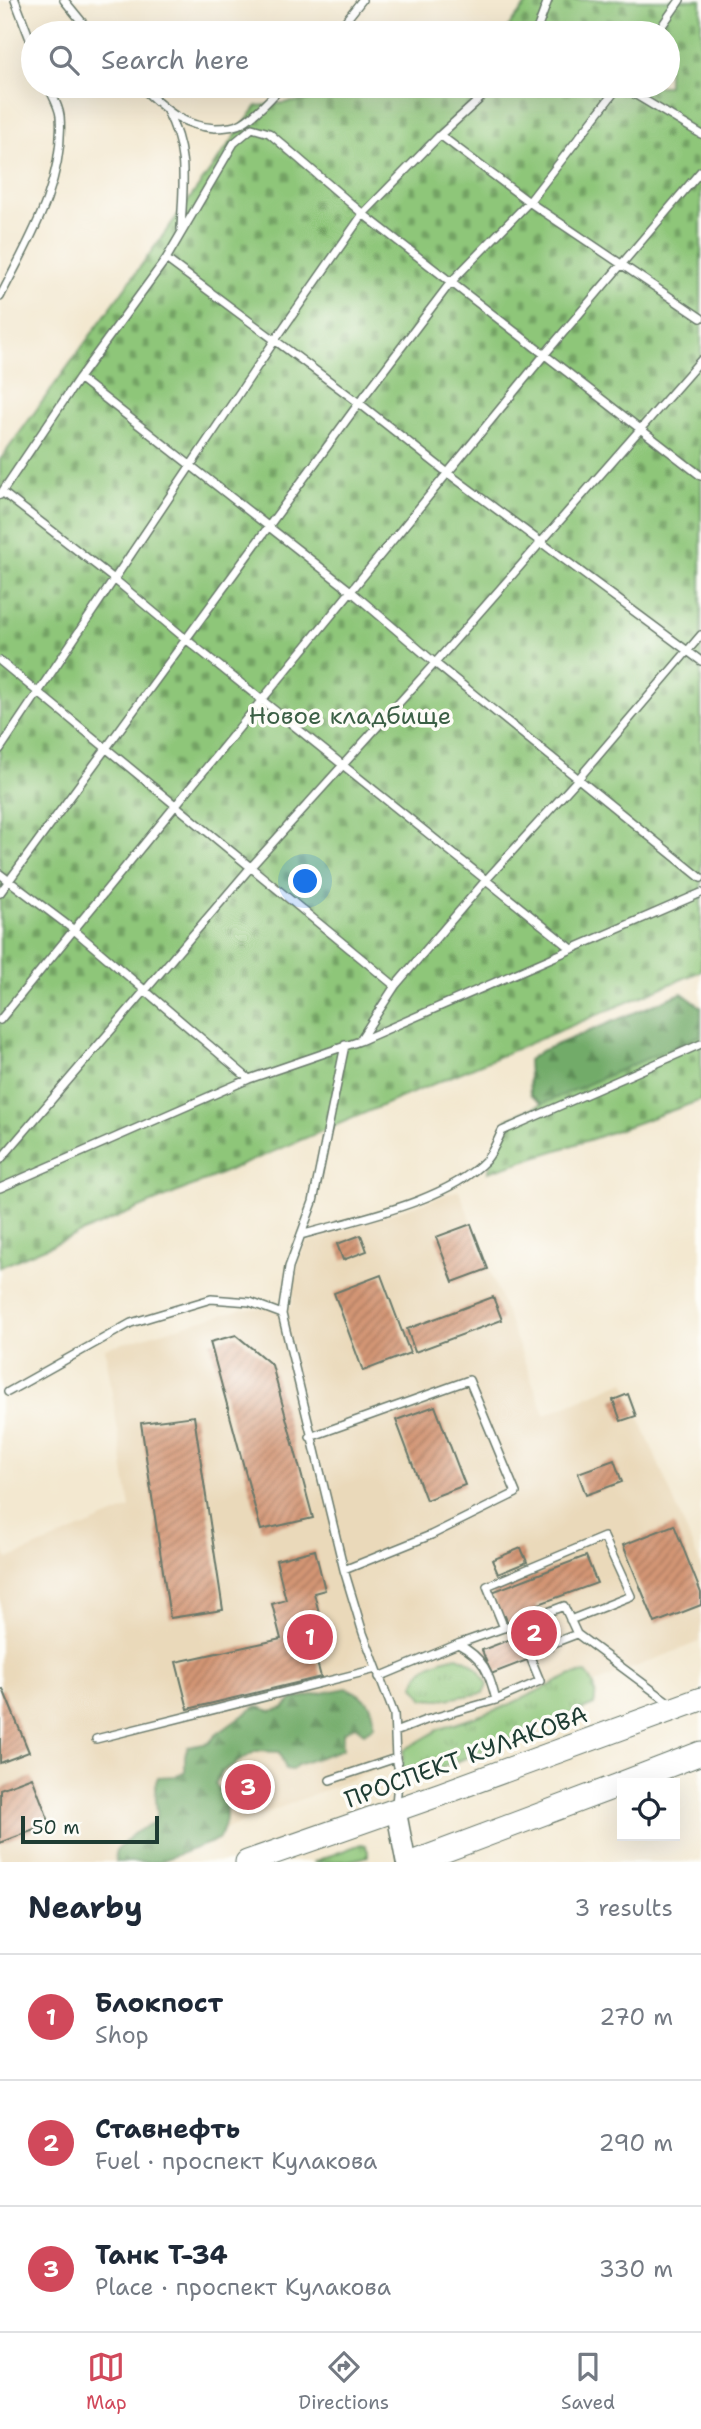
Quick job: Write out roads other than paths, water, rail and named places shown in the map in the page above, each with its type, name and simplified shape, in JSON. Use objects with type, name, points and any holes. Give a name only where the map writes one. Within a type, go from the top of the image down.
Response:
[{"type":"main road","name":"ПРОСПЕКТ КУЛАКОВА","points":[[247,1862],[286,1856],[396,1810],[701,1699]]},
{"type":"main road","points":[[636,1778],[701,1753]]},
{"type":"main road","points":[[414,1862],[437,1857],[617,1785]]},
{"type":"main road","points":[[396,1810],[406,1862]]},
{"type":"lane","points":[[15,0],[23,21]]},
{"type":"lane","points":[[64,0],[82,21]]},
{"type":"lane","points":[[345,21],[362,0]]},
{"type":"lane","points":[[540,21],[548,0]]},
{"type":"lane","points":[[665,21],[680,0]]},
{"type":"lane","points":[[0,297],[44,208],[58,166],[60,114],[53,98]]},
{"type":"lane","points":[[153,98],[186,123],[203,127],[252,128],[269,133],[363,214],[701,476]]},
{"type":"lane","points":[[222,128],[240,125],[270,98]]},
{"type":"lane","points":[[0,749],[189,466],[363,214],[440,135],[481,98]]},
{"type":"lane","points":[[0,893],[359,403],[451,282],[529,202],[611,98]]},
{"type":"lane","points":[[640,98],[701,134]]},
{"type":"lane","points":[[167,111],[178,131],[184,156],[181,232]]},
{"type":"lane","points":[[252,128],[234,143],[166,259],[79,378],[1,494],[114,579],[572,949]]},
{"type":"lane","points":[[440,135],[529,202],[701,318]]},
{"type":"lane","points":[[0,1020],[545,354],[701,170]]},
{"type":"lane","points":[[166,259],[701,661]]},
{"type":"lane","points":[[0,1160],[250,869],[701,360]]},
{"type":"lane","points":[[79,378],[352,592],[435,663],[701,878]]},
{"type":"lane","points":[[360,1041],[395,986],[701,635]]},
{"type":"lane","points":[[0,661],[395,986]]},
{"type":"lane","points":[[0,874],[74,930],[248,1079]]},
{"type":"lane","points":[[1,1186],[248,1079],[360,1041],[701,893]]},
{"type":"lane","points":[[301,1235],[430,1196],[466,1178],[489,1158],[502,1131],[701,1044]]},
{"type":"lane","points":[[345,1045],[313,1202],[289,1267],[282,1314],[344,1570],[377,1673],[394,1714],[399,1771],[396,1810]]},
{"type":"lane","points":[[8,1392],[131,1323],[211,1300],[250,1302],[282,1314]]},
{"type":"lane","points":[[310,1437],[469,1380],[516,1493],[431,1535],[344,1570]]},
{"type":"lane","points":[[96,1739],[377,1673],[506,1627],[487,1587],[604,1537],[631,1596],[570,1620]]},
{"type":"lane","points":[[540,1615],[564,1606],[577,1634],[678,1708]]},
{"type":"lane","points":[[551,1644],[577,1634]]},
{"type":"lane","points":[[458,1644],[476,1654],[491,1681],[496,1700]]},
{"type":"lane","points":[[395,1732],[496,1700],[540,1681],[531,1659]]},
{"type":"lane","points":[[330,1780],[396,1758]]},
{"type":"place","name":"Ставнефть","points":[[534,1633]]},
{"type":"place","name":"Блокпост","points":[[310,1637]]},
{"type":"place","name":"Танк Т-34","points":[[248,1787]]},
{"type":"park label","name":"Новое кладбище","points":[[350,716]]}]
